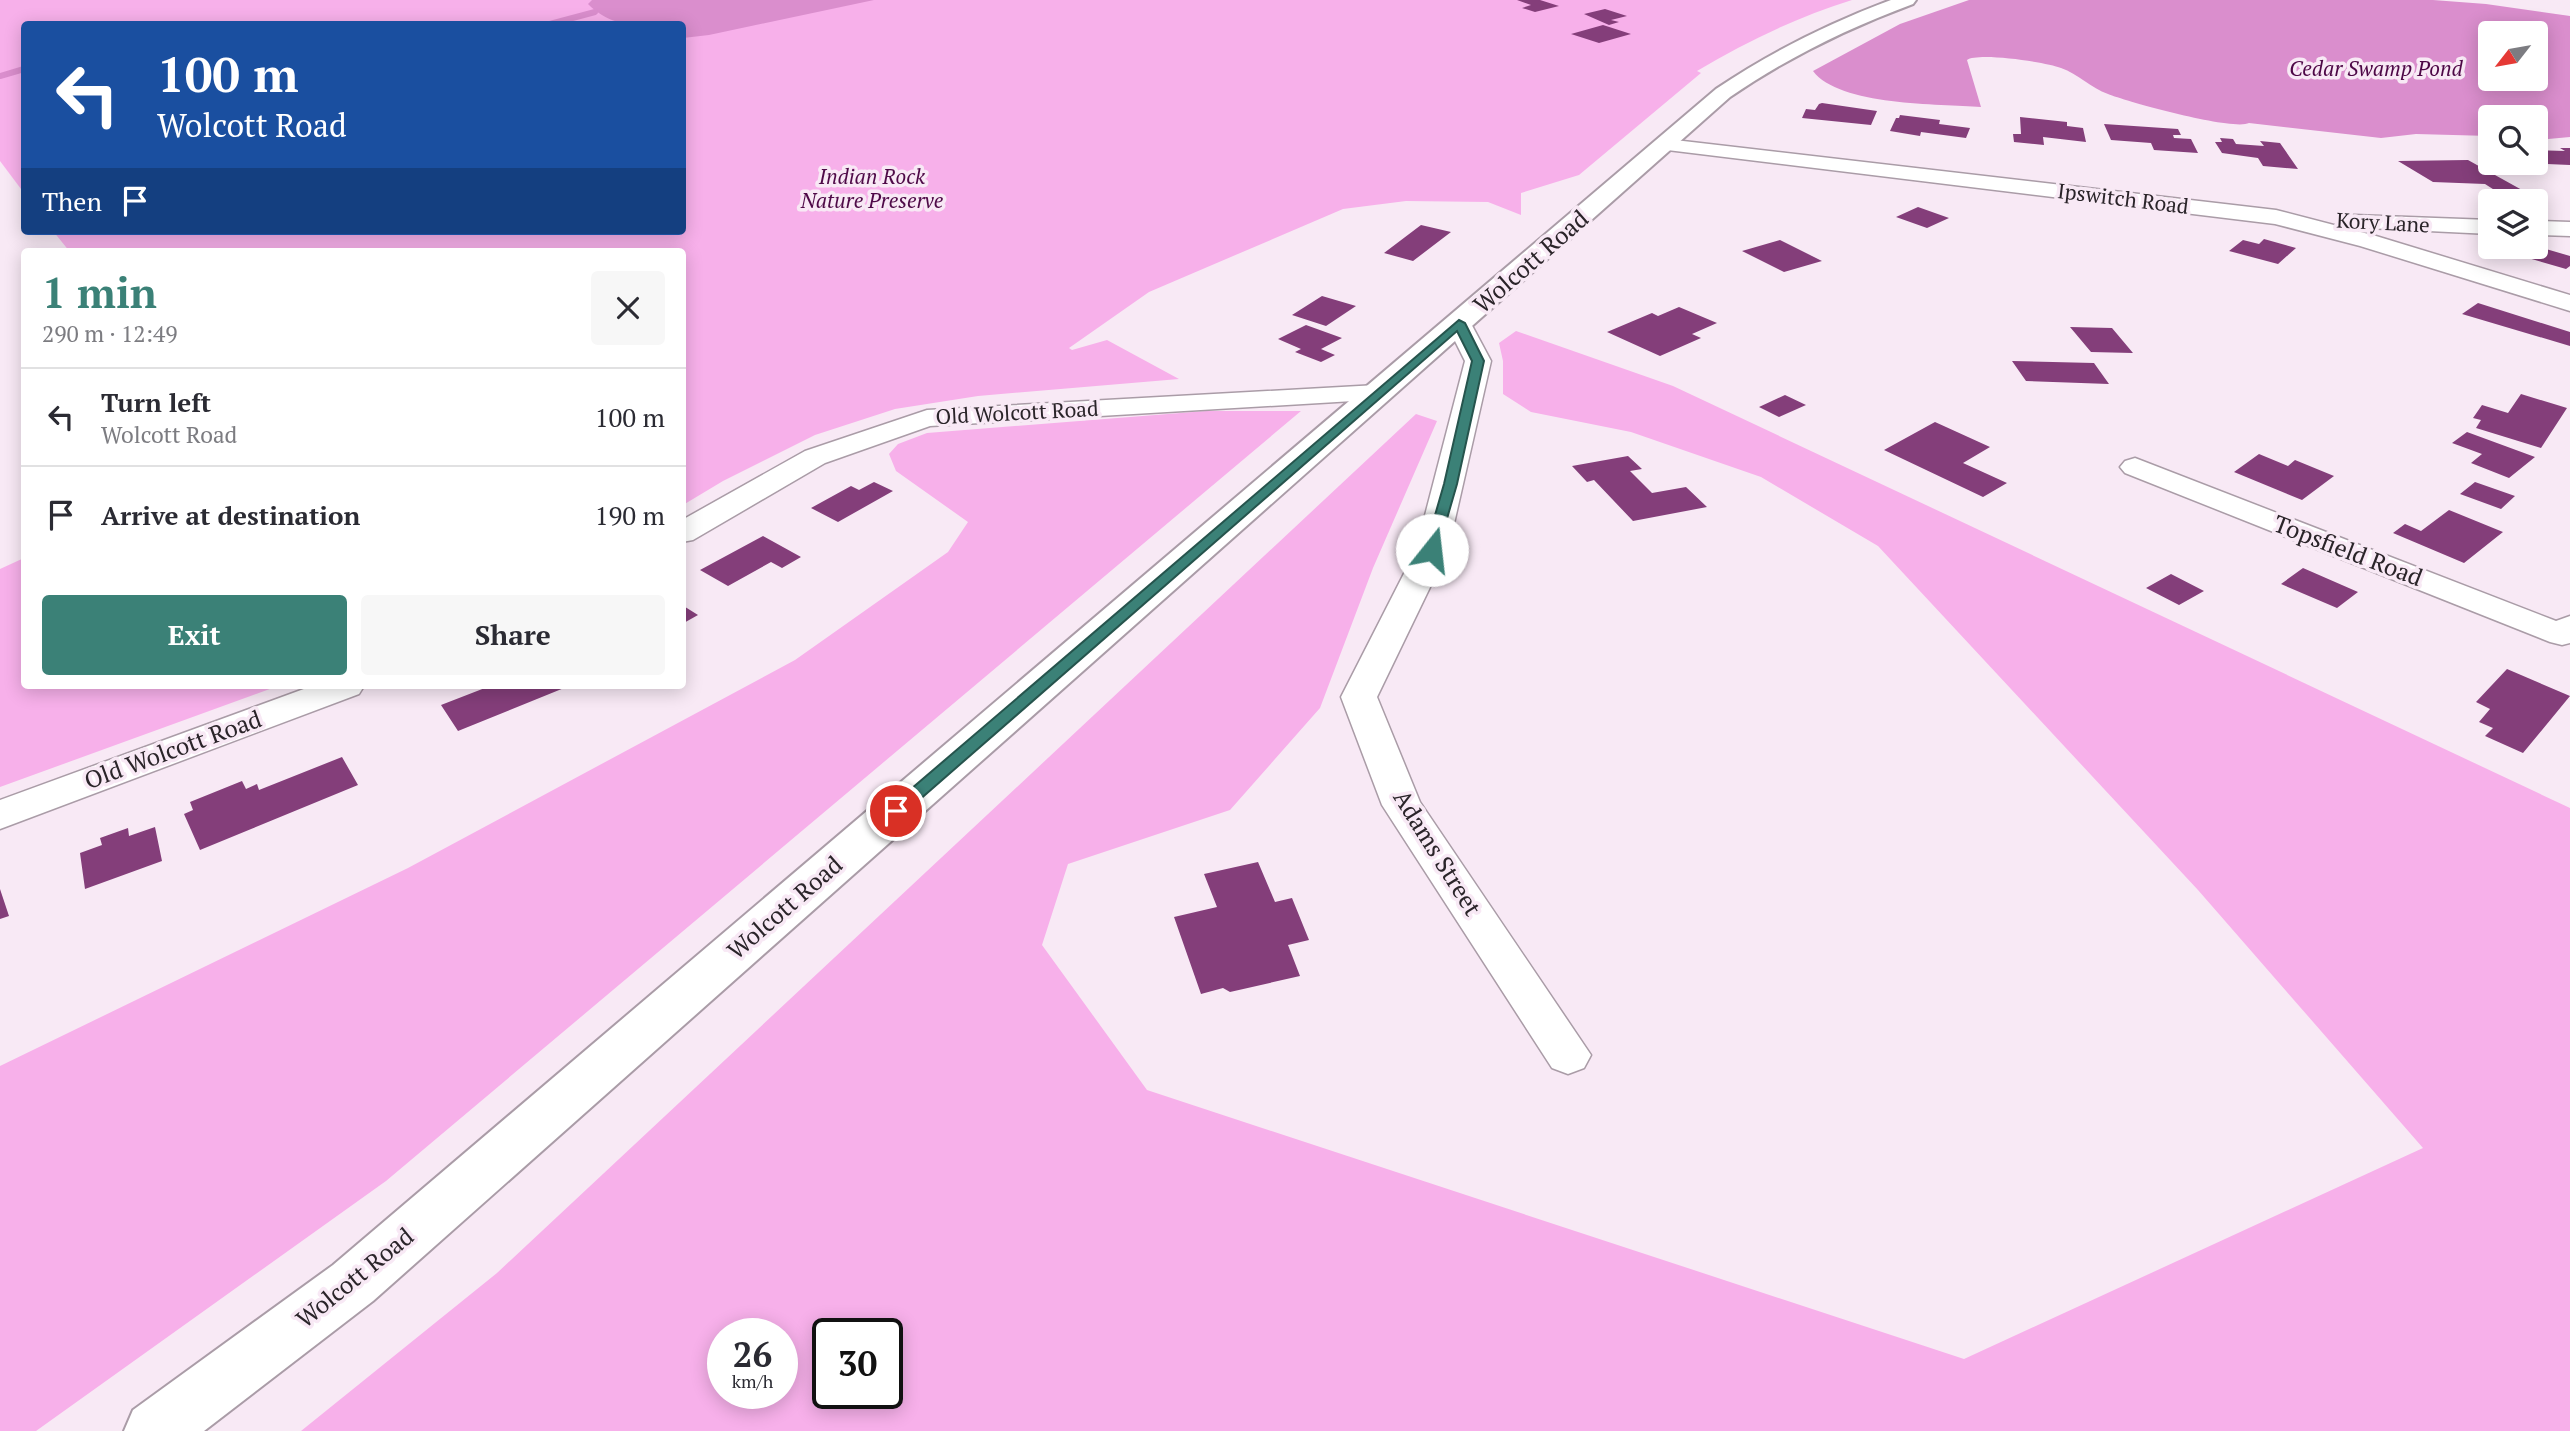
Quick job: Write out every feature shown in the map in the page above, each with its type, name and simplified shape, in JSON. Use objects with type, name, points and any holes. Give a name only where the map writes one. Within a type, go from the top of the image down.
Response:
[{"type":"main road","name":"Wolcott Road","points":[[154,1431],[214,1389],[353,1283],[1723,93],[1771,60],[1834,28],[1907,0]]},
{"type":"street","name":"Ipswitch Road","points":[[1666,145],[2276,218],[2368,242],[2570,303]]},
{"type":"street","name":"Kory Lane","points":[[2276,218],[2478,226]]},
{"type":"street","points":[[2548,228],[2570,229]]},
{"type":"street","name":"Adams Street","points":[[1459,323],[1478,361],[1450,484],[1432,550],[1359,698],[1402,805],[1568,1055]]},
{"type":"street","name":"Old Wolcott Road","points":[[686,531],[814,457],[927,418],[1377,393]]},
{"type":"street","name":"Topsfield Road","points":[[2135,467],[2566,630]]},
{"type":"street","name":"Old Wolcott Road","points":[[0,815],[338,689]]},
{"type":"green space","name":"Indian Rock Nature Preserve","points":[[0,0],[1852,0],[1772,31],[1697,71],[1701,73],[1579,175],[1521,193],[1521,215],[1488,202],[1406,201],[1343,209],[1149,292],[1069,348],[1072,350],[1107,340],[1179,379],[978,396],[895,409],[815,435],[723,481],[686,503],[686,248],[67,248],[56,235],[686,235],[686,21],[21,21],[21,189],[0,161]]},
{"type":"green space","points":[[1516,331],[1673,386],[2570,808],[2570,1431],[301,1431],[497,1273],[1416,414],[1437,421],[1373,568],[1320,708],[1230,810],[1068,864],[1042,945],[1147,1090],[1964,1359],[2423,1148],[2198,890],[1878,546],[1761,477],[1631,432],[1531,412],[1503,394],[1503,361],[1499,343]]},
{"type":"green space","points":[[1206,411],[1301,411],[386,1181],[36,1431],[0,1431],[0,1066],[408,868],[795,660],[948,552],[968,522],[896,471],[889,454],[898,444],[927,433]]},
{"type":"green space","points":[[21,559],[21,689],[270,689],[0,787],[0,569]]},
{"type":"water","points":[[592,0],[874,0],[686,38],[686,21],[615,21],[588,4]]},
{"type":"water","name":"Cedar Swamp Pond","points":[[1969,0],[2433,0],[2486,4],[2570,16],[2570,137],[2548,139],[2548,105],[2478,105],[2478,136],[2416,134],[2381,138],[2249,123],[2223,123],[2180,114],[2119,98],[2053,66],[1997,57],[1967,60],[1981,107],[1917,104],[1867,97],[1844,91],[1826,82],[1813,71],[1900,24]]},
{"type":"building","points":[[1517,0],[1540,0],[1559,6],[1535,12],[1522,8],[1531,5]]},
{"type":"building","points":[[1605,9],[1627,16],[1611,20],[1619,22],[1609,25],[1584,14]]},
{"type":"building","points":[[1603,25],[1631,34],[1599,43],[1571,34]]},
{"type":"building","points":[[1822,103],[1877,111],[1871,125],[1802,118],[1806,109],[1815,110]]},
{"type":"building","points":[[1900,115],[1940,120],[1939,124],[1970,128],[1966,138],[1921,132],[1920,136],[1890,131]]},
{"type":"building","points":[[2020,117],[2067,122],[2067,126],[2083,128],[2086,142],[2043,137],[2044,145],[2014,142],[2013,134],[2021,134]]},
{"type":"building","points":[[2104,124],[2178,129],[2181,135],[2173,135],[2174,138],[2191,139],[2198,153],[2154,150],[2151,143],[2111,140]]},
{"type":"building","points":[[2220,138],[2233,139],[2236,144],[2264,146],[2260,141],[2280,143],[2298,169],[2263,166],[2258,158],[2222,153],[2215,142],[2222,142]]},
{"type":"building","points":[[2560,148],[2570,148],[2570,165],[2548,164],[2548,150],[2565,151]]},
{"type":"building","points":[[2468,160],[2478,166],[2478,175],[2495,175],[2520,189],[2493,189],[2485,184],[2433,182],[2398,161]]},
{"type":"building","points":[[1918,207],[1949,218],[1927,228],[1896,217]]},
{"type":"building","points":[[1421,225],[1451,232],[1413,261],[1384,253]]},
{"type":"building","points":[[2264,239],[2296,248],[2278,264],[2229,251],[2243,240],[2259,244]]},
{"type":"building","points":[[1780,240],[1822,261],[1784,272],[1742,251]]},
{"type":"building","points":[[2548,250],[2570,256],[2570,266],[2566,269],[2532,259],[2548,259]]},
{"type":"building","points":[[1322,296],[1356,306],[1326,326],[1292,315]]},
{"type":"building","points":[[2478,303],[2570,332],[2570,346],[2462,314]]},
{"type":"building","points":[[1679,307],[1717,323],[1692,334],[1701,338],[1660,356],[1607,332],[1652,313],[1658,316]]},
{"type":"building","points":[[1306,325],[1342,338],[1321,349],[1335,355],[1321,362],[1295,352],[1301,349],[1278,339]]},
{"type":"building","points":[[2070,327],[2112,328],[2133,353],[2091,352]]},
{"type":"building","points":[[2012,361],[2094,363],[2109,384],[2026,381]]},
{"type":"building","points":[[2521,394],[2567,408],[2541,448],[2476,428],[2481,420],[2473,418],[2482,405],[2508,413]]},
{"type":"building","points":[[1785,395],[1806,405],[1779,417],[1759,407]]},
{"type":"building","points":[[1935,422],[1990,447],[1963,463],[2007,483],[1983,497],[1884,450]]},
{"type":"building","points":[[2467,432],[2535,457],[2509,478],[2471,463],[2482,454],[2452,443]]},
{"type":"building","points":[[2259,454],[2288,466],[2295,460],[2334,476],[2302,500],[2234,472]]},
{"type":"building","points":[[1628,456],[1642,469],[1630,471],[1652,493],[1686,487],[1707,507],[1633,521],[1594,480],[1587,482],[1572,466]]},
{"type":"building","points":[[874,482],[893,491],[838,522],[811,508],[851,486],[859,490]]},
{"type":"building","points":[[2475,482],[2515,496],[2501,509],[2460,494]]},
{"type":"building","points":[[2449,510],[2503,532],[2464,563],[2393,533],[2405,524],[2421,531]]},
{"type":"building","points":[[763,536],[801,557],[782,568],[771,562],[728,586],[700,570]]},
{"type":"building","points":[[2303,568],[2358,592],[2337,608],[2281,584]]},
{"type":"building","points":[[2171,574],[2204,591],[2179,605],[2146,588]]},
{"type":"building","points":[[686,608],[698,615],[686,622]]},
{"type":"building","points":[[2507,669],[2570,696],[2523,753],[2485,736],[2493,728],[2479,722],[2490,709],[2476,702]]},
{"type":"building","points":[[482,689],[562,689],[458,731],[441,705]]},
{"type":"building","points":[[342,757],[358,785],[200,850],[184,814],[193,810],[190,802],[242,781],[246,789],[257,784],[259,790]]},
{"type":"building","points":[[155,827],[162,861],[85,889],[80,853],[102,845],[100,838],[128,828],[129,836]]},
{"type":"building","points":[[1258,862],[1275,902],[1292,898],[1309,940],[1288,945],[1300,976],[1230,992],[1223,988],[1201,994],[1174,917],[1217,907],[1204,874]]},
{"type":"building","points":[[0,889],[9,916],[0,919]]},
{"type":"waterway","points":[[561,21],[595,12]]},
{"type":"waterway","points":[[0,76],[21,70]]},
{"type":"route","points":[[896,811],[1459,323],[1478,361],[1432,550]]}]
